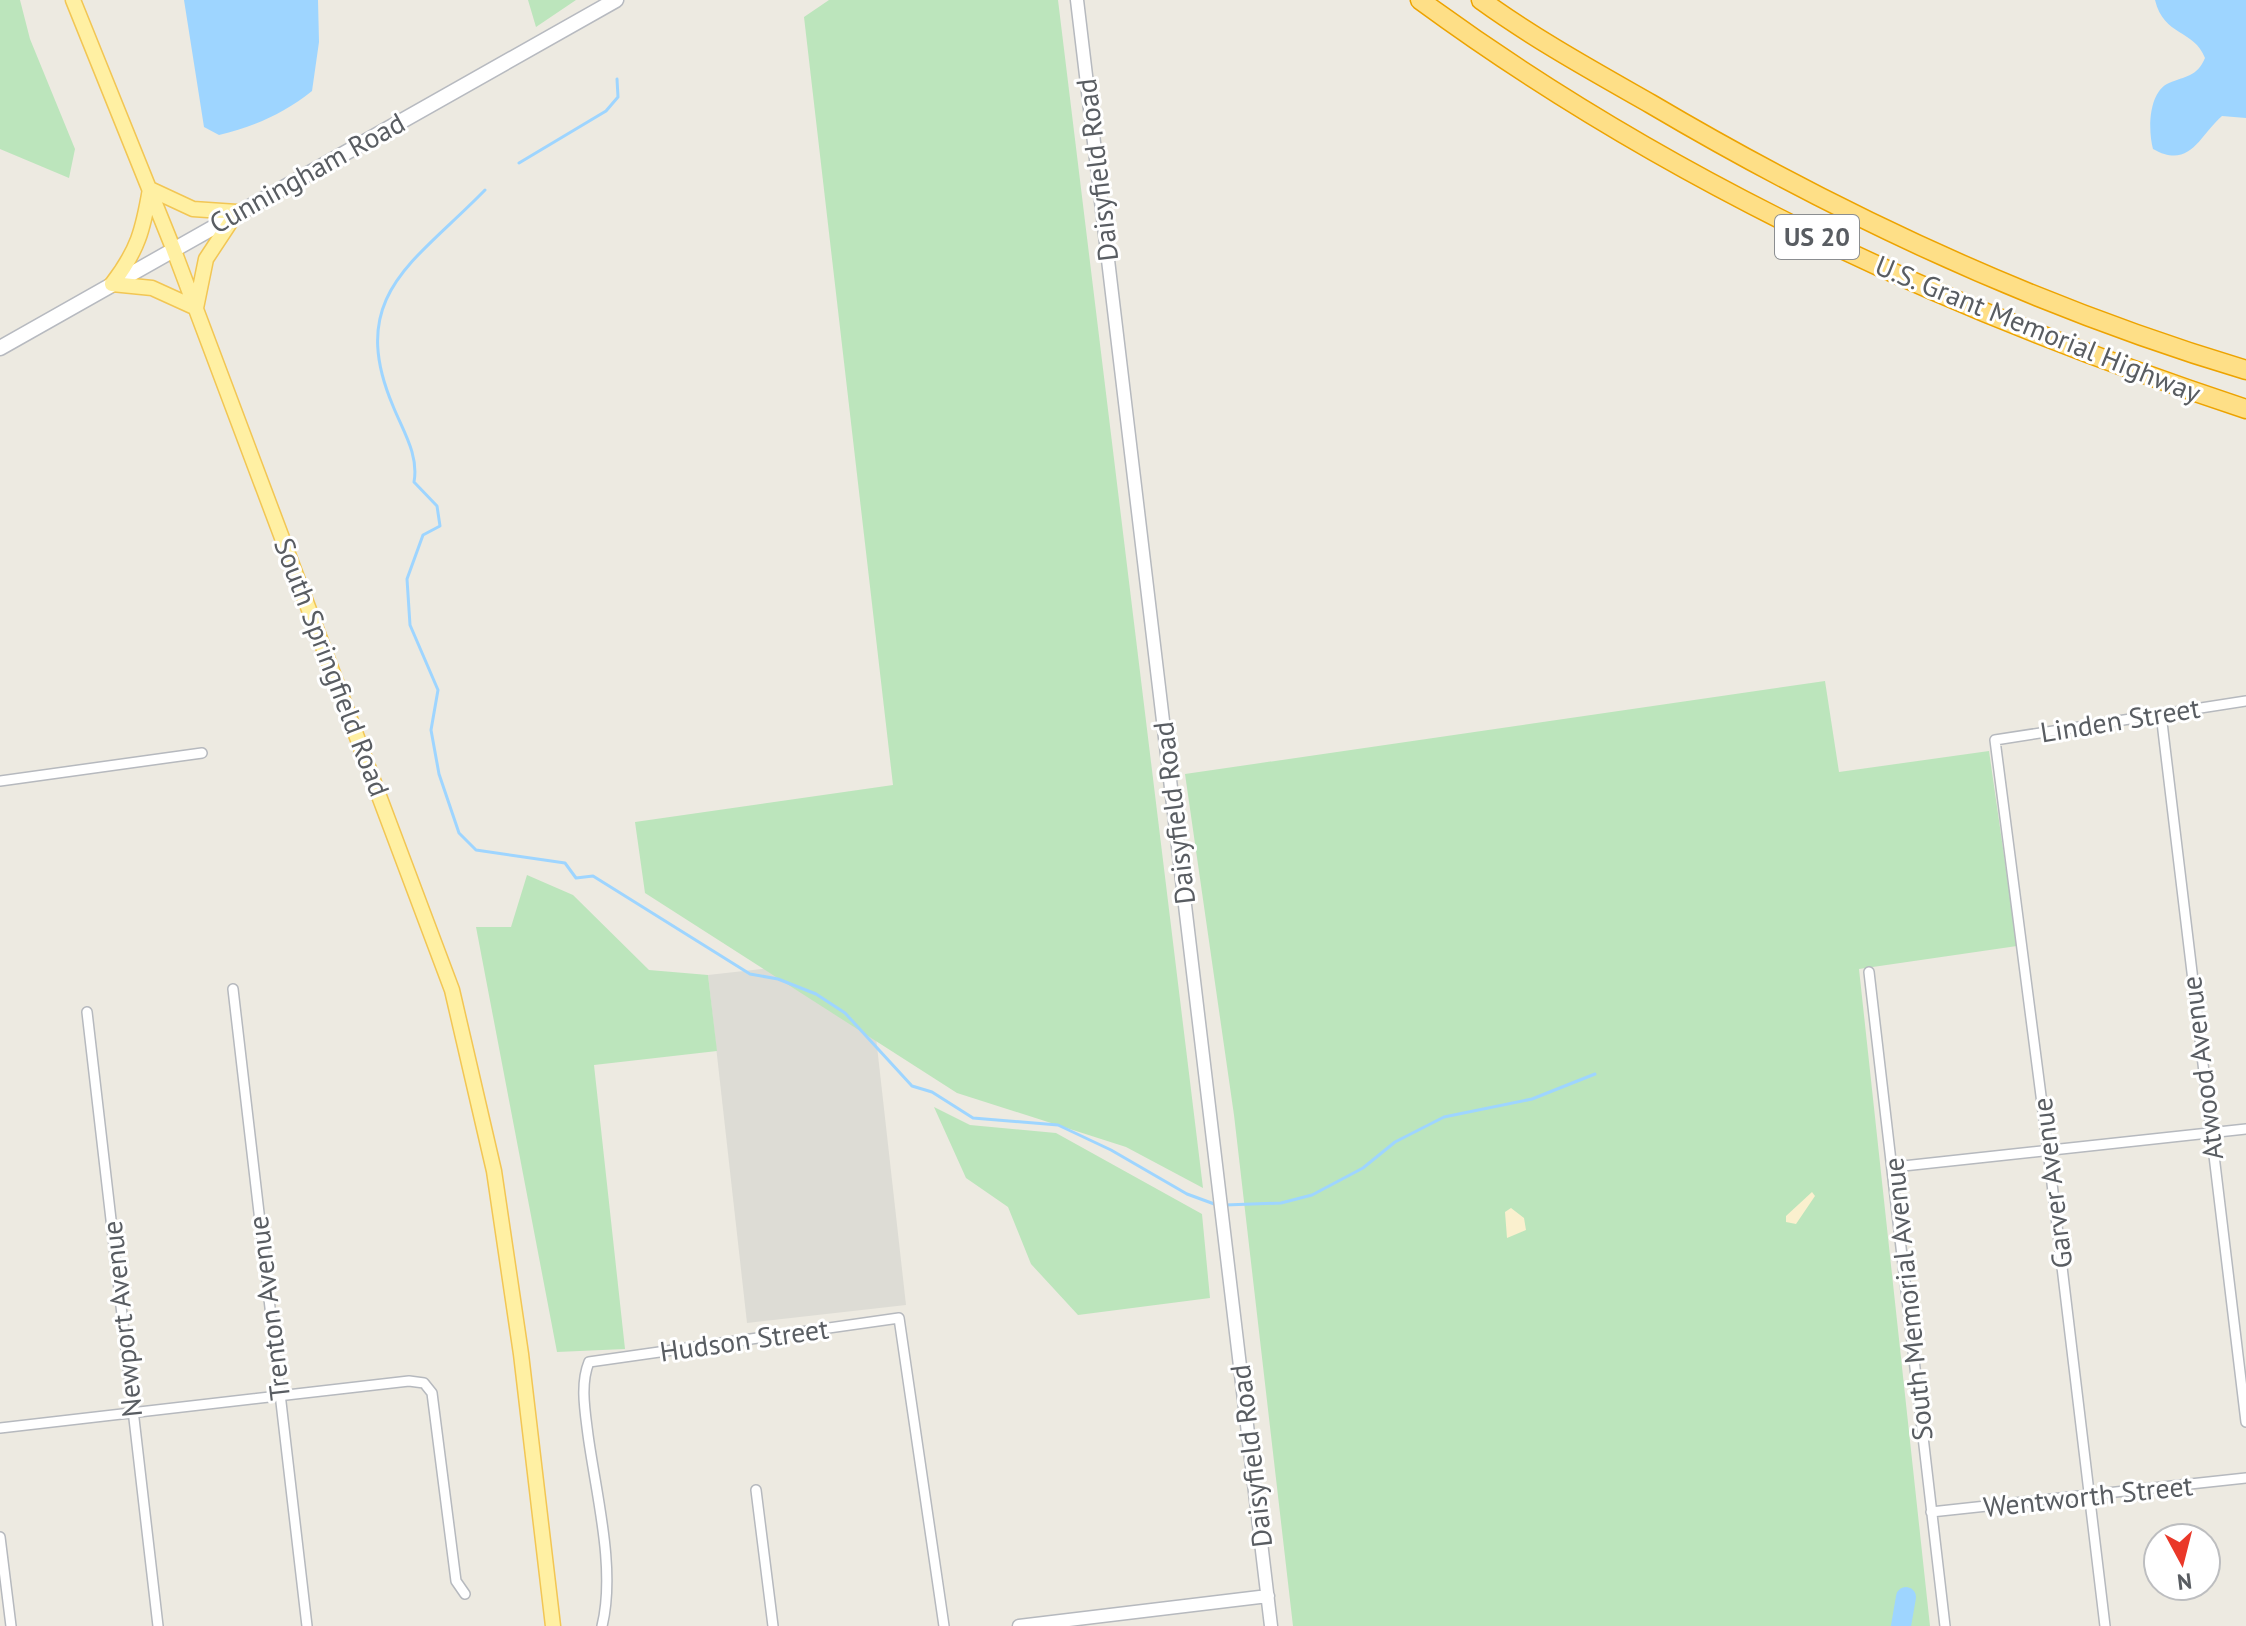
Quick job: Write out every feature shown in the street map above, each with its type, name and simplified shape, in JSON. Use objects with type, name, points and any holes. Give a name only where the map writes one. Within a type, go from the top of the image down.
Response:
[{"type":"highway","name":"U.S. Grant Memorial Highway","points":[[1420,0],[1511,67],[1716,188],[1919,287],[2113,365],[2246,409]]},
{"type":"highway","name":"U.S. Grant Memorial Highway","points":[[1481,0],[1518,27],[1713,141],[1854,217],[2003,284],[2182,351],[2246,370]]},
{"type":"main road","name":"South Springfield Road","points":[[73,0],[196,308],[452,990],[494,1171],[521,1354],[553,1626]]},
{"type":"main road","name":"Cunningham Road","points":[[0,348],[616,0]]},
{"type":"main road","points":[[150,189],[193,209],[237,212],[206,259],[196,308],[152,288],[112,284],[134,256],[143,231],[150,189]]},
{"type":"street","name":"Daisyfield Road","points":[[1077,0],[1271,1626]]},
{"type":"street","name":"Linden Street","points":[[1995,740],[2246,701]]},
{"type":"street","name":"Atwood Avenue","points":[[2161,714],[2246,1422]]},
{"type":"street","name":"Garver Avenue","points":[[1995,740],[2105,1626]]},
{"type":"street","points":[[0,781],[202,753]]},
{"type":"street","name":"South Memorial Avenue","points":[[1869,972],[1945,1626]]},
{"type":"street","name":"Trenton Avenue","points":[[233,989],[307,1626]]},
{"type":"street","name":"Newport Avenue","points":[[87,1012],[158,1626]]},
{"type":"street","points":[[1894,1167],[2246,1129]]},
{"type":"street","name":"Hudson Street","points":[[602,1626],[608,1584],[586,1418],[583,1376],[589,1362],[899,1318],[944,1626]]},
{"type":"street","points":[[0,1428],[424,1383],[432,1393],[456,1581],[465,1594]]},
{"type":"street","name":"Wentworth Street","points":[[1931,1512],[2246,1478]]},
{"type":"street","points":[[756,1490],[773,1626]]},
{"type":"street","points":[[0,1537],[11,1626]]},
{"type":"street","points":[[1019,1626],[1268,1596]]},
{"type":"shaded area","points":[[867,957],[906,1305],[747,1323],[708,975]]},
{"type":"green space","points":[[0,0],[20,0],[30,39],[75,149],[69,178],[0,149]]},
{"type":"green space","points":[[528,0],[576,0],[536,27]]},
{"type":"green space","points":[[829,0],[1058,0],[1203,1188],[1126,1147],[957,1093],[645,893],[635,822],[893,785],[804,17]]},
{"type":"green space","points":[[1825,681],[1839,772],[1989,751],[2017,946],[1859,969],[1930,1626],[1293,1626],[1234,1115],[1185,774]]},
{"type":"green space","points":[[527,875],[573,895],[649,970],[708,975],[717,1051],[594,1065],[625,1349],[557,1352],[476,927],[511,927]]},
{"type":"green space","points":[[934,1107],[970,1125],[1056,1133],[1202,1214],[1210,1298],[1078,1315],[1031,1264],[1008,1207],[966,1178]]},
{"type":"sand","points":[[1812,1192],[1815,1196],[1796,1224],[1786,1222],[1786,1216]]},
{"type":"sand","points":[[1511,1208],[1524,1218],[1526,1230],[1507,1238],[1505,1212]]},
{"type":"water","points":[[184,0],[318,0],[319,42],[312,91],[279,113],[245,128],[219,135],[204,127]]},
{"type":"water","points":[[2155,0],[2246,0],[2246,118],[2222,116],[2193,148],[2176,156],[2153,149],[2150,123],[2153,103],[2162,88],[2194,72],[2205,58],[2194,42],[2165,21]]},
{"type":"waterway","points":[[519,163],[606,111],[618,97],[617,79]]},
{"type":"waterway","points":[[485,190],[434,239],[395,283],[383,308],[378,336],[381,368],[412,453],[414,482],[437,506],[440,526],[423,535],[407,579],[410,625],[438,690],[431,730],[439,774],[459,833],[476,850],[565,863],[576,878],[593,876],[750,974],[778,979],[816,994],[845,1013],[912,1086],[932,1092],[973,1118],[1058,1125],[1111,1150],[1187,1194],[1217,1205]]},
{"type":"waterway","points":[[1225,1205],[1281,1203],[1312,1195],[1363,1168],[1395,1142],[1444,1117],[1532,1099],[1595,1074]]},
{"type":"waterway","points":[[1901,1626],[1906,1597]]}]
